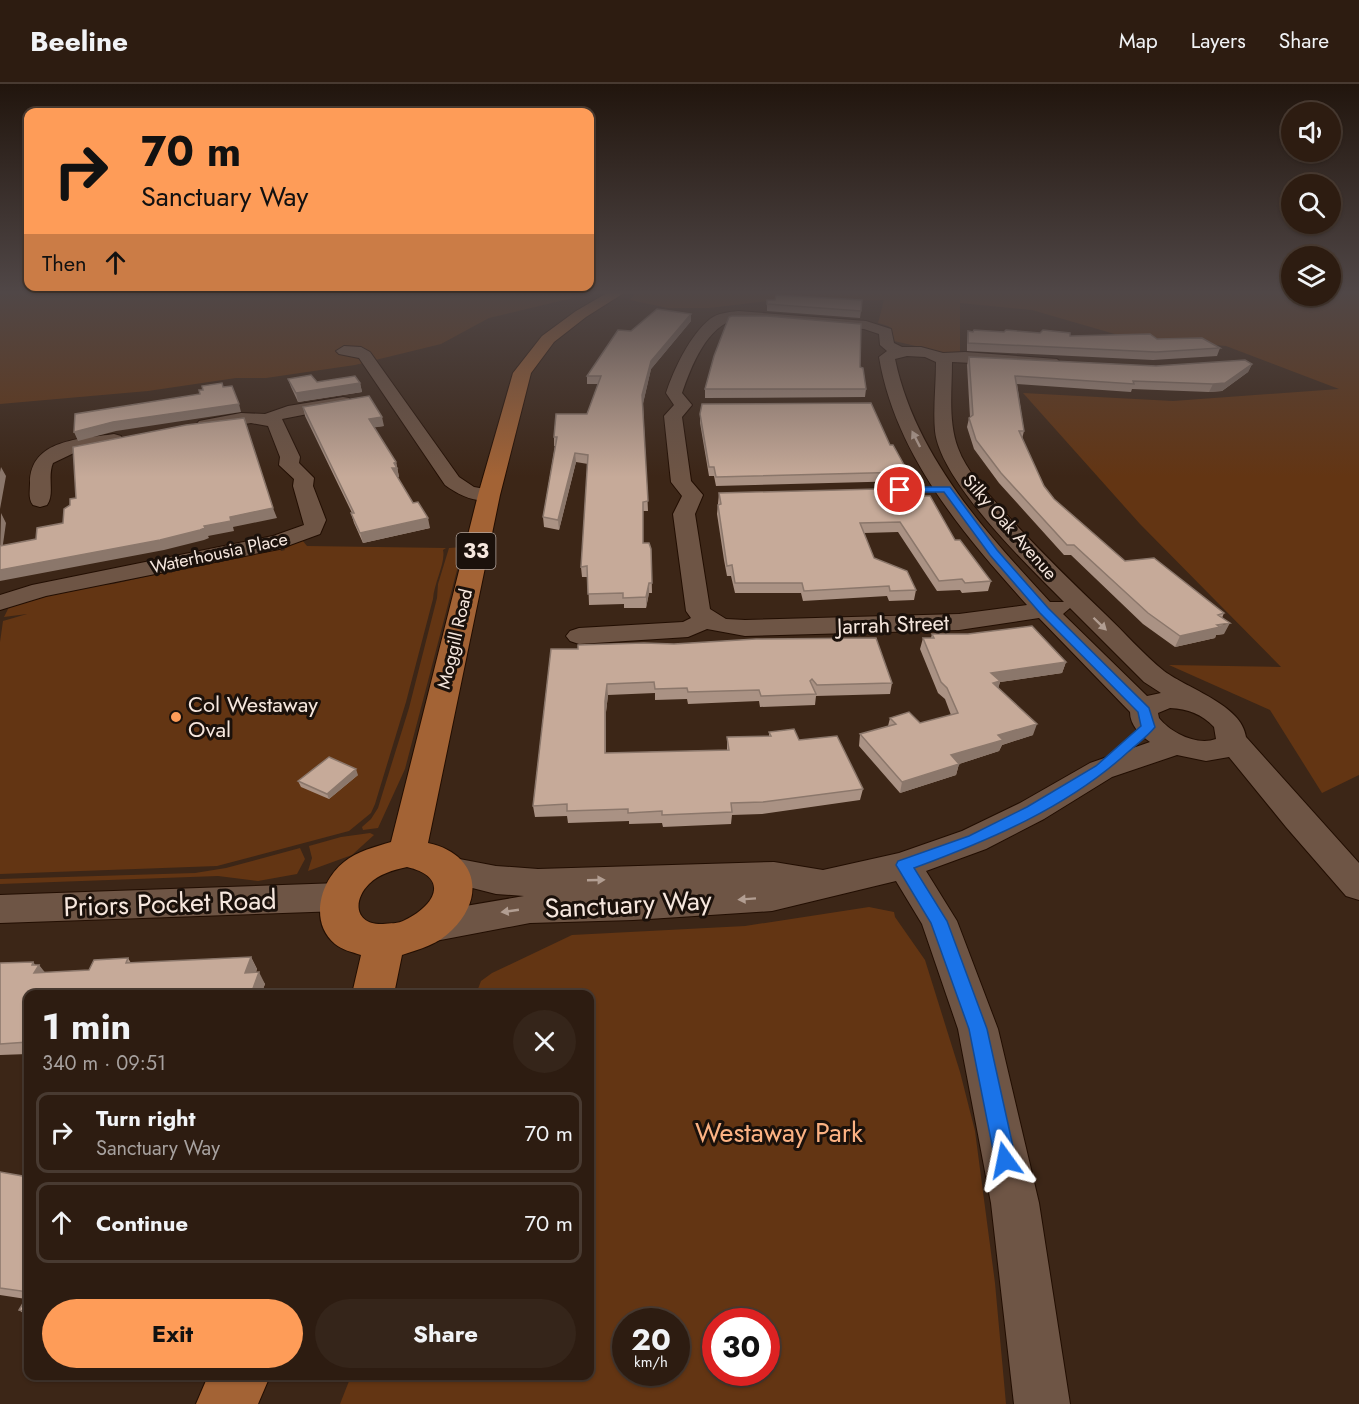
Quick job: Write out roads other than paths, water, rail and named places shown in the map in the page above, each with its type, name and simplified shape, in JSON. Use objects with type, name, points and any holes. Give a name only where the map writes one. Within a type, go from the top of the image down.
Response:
[{"type":"main road","name":"Moggill Road","points":[[407,854],[489,495],[522,373],[536,355]]},
{"type":"main road","points":[[407,854],[432,857],[449,870],[455,883],[453,898],[445,914],[430,927],[400,941],[384,943],[366,941],[352,934],[342,924],[338,911],[340,897],[347,884],[366,867],[390,856],[407,854]]},
{"type":"main road","points":[[373,990],[384,943]]},
{"type":"main road","points":[[226,1404],[238,1380]]},
{"type":"street","points":[[364,355],[452,481],[468,492],[489,495]]},
{"type":"street","points":[[691,355],[685,362],[674,393],[689,405],[673,416],[681,482],[693,495],[716,495]]},
{"type":"street","name":"Silky Oak Avenue","points":[[893,355],[887,357],[914,404],[946,443],[970,486],[1026,551],[1154,676],[1229,724],[1232,740],[1298,819],[1359,886]]},
{"type":"street","points":[[929,355],[941,358],[965,357],[1069,363]]},
{"type":"street","name":"Silky Oak Avenue","points":[[941,358],[944,362],[914,404],[921,449],[935,489],[1164,740],[1187,748],[1234,772],[1298,819]]},
{"type":"street","points":[[188,428],[242,420],[267,419],[288,411],[363,399]]},
{"type":"street","name":"Waterhousia Place","points":[[0,603],[41,590],[280,542],[312,529],[315,520],[303,486],[304,478],[291,468],[290,457],[281,431],[276,423],[267,419]]},
{"type":"street","points":[[40,501],[41,466],[47,457],[69,448],[131,437]]},
{"type":"street","points":[[935,489],[955,489],[981,499]]},
{"type":"street","points":[[579,636],[688,629],[706,620],[698,611],[694,599],[684,514],[693,495]]},
{"type":"street","name":"Jarrah Street","points":[[706,620],[723,627],[745,628],[936,623],[976,620],[1081,605]]},
{"type":"street","name":"Silky Oak Avenue","points":[[1146,719],[1149,705],[1170,699],[1198,704]]},
{"type":"street","points":[[1101,770],[1146,719]]},
{"type":"street","points":[[1187,748],[1220,750],[1232,740]]},
{"type":"street","name":"Sanctuary Way","points":[[430,927],[530,909],[633,906],[772,897],[904,865],[974,840],[1032,811],[1101,770],[1187,748]]},
{"type":"street","points":[[904,865],[939,921],[978,1029],[1015,1203],[1042,1404]]},
{"type":"street","name":"Sanctuary Way","points":[[449,870],[496,880],[538,883],[774,875],[825,883]]},
{"type":"street","name":"Priors Pocket Road","points":[[0,909],[340,897]]},
{"type":"place","name":"Col Westaway Oval","points":[[176,717]]},
{"type":"park label","name":"Westaway Park","points":[[779,1132]]}]
